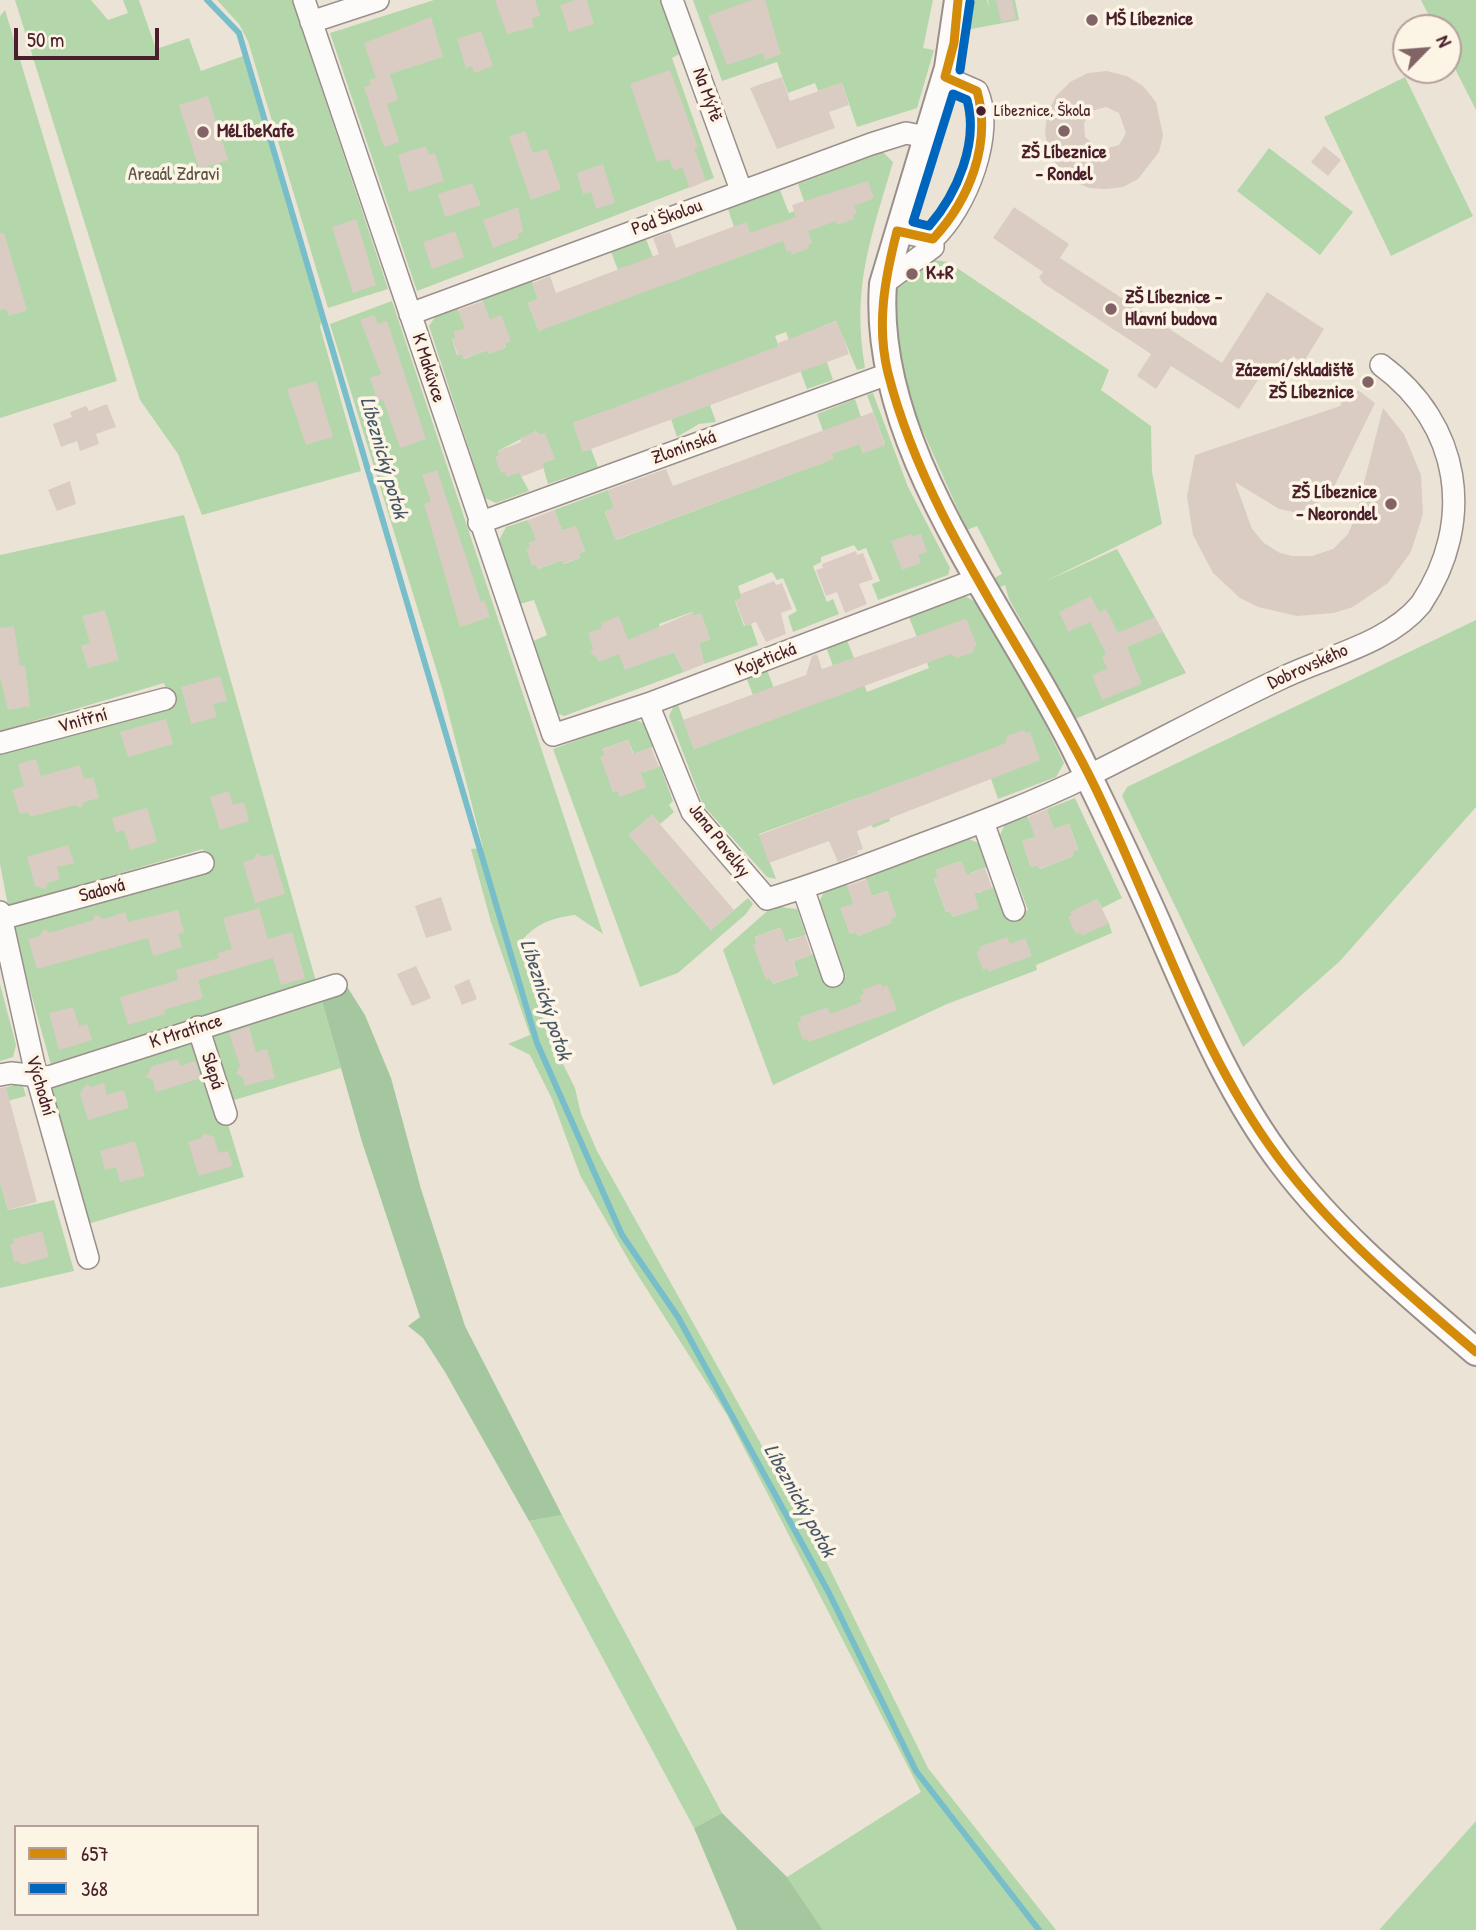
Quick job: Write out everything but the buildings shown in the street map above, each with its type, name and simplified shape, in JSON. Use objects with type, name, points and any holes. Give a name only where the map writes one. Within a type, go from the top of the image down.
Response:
[{"type":"street","name":"K Makůvce","points":[[304,0],[553,735]]},
{"type":"street","points":[[311,22],[378,0]]},
{"type":"street","name":"Na Mýtě","points":[[673,0],[741,190]]},
{"type":"street","points":[[958,0],[954,43],[883,284],[880,317],[888,374],[912,445],[978,579],[1088,776],[1224,1071],[1284,1165],[1330,1221],[1476,1352]]},
{"type":"street","points":[[883,284],[919,260],[933,247],[933,239],[962,204],[975,172],[984,107],[977,91],[945,77]]},
{"type":"street","name":"Pod Školou","points":[[410,313],[741,190],[906,133],[926,137]]},
{"type":"street","points":[[897,232],[933,239]]},
{"type":"street","name":"Dobrovského","points":[[1088,776],[1283,677],[1388,631],[1420,605],[1441,573],[1468,495],[1446,440],[1424,403],[1404,381],[1381,365]]},
{"type":"street","name":"Zlonínská","points":[[479,523],[888,374]]},
{"type":"street","name":"Kojetická","points":[[553,735],[648,705],[978,579]]},
{"type":"street","name":"Vnitřní","points":[[0,743],[165,699]]},
{"type":"street","name":"Jana Pavelky","points":[[648,705],[692,812],[767,899],[983,822],[1088,776]]},
{"type":"street","points":[[983,822],[1014,910]]},
{"type":"street","name":"Sadová","points":[[1,915],[203,863]]},
{"type":"street","points":[[803,888],[833,975]]},
{"type":"street","name":"Východní","points":[[1,915],[36,1074],[88,1258]]},
{"type":"street","name":"K Mratínce","points":[[0,1075],[36,1074],[49,1077],[198,1027],[336,985]]},
{"type":"street","name":"Slepá","points":[[198,1027],[226,1114]]},
{"type":"green space","name":"Areaál Zdravi","points":[[15,0],[91,0],[108,20],[128,13],[123,0],[139,0],[156,49],[189,38],[201,71],[243,56],[322,318],[320,327],[361,471],[202,515],[178,454],[140,400]]},
{"type":"green space","points":[[217,0],[292,0],[388,289],[328,308],[248,41],[239,24]]},
{"type":"green space","points":[[434,0],[666,0],[685,51],[672,58],[714,178],[417,291],[330,33]]},
{"type":"green space","points":[[693,0],[933,0],[923,48],[934,50],[917,108],[857,127],[842,83],[818,91],[815,83],[788,93],[777,62],[722,81]]},
{"type":"green space","points":[[967,0],[987,0],[989,8],[988,0],[1015,0],[1019,20],[966,30]]},
{"type":"green space","points":[[1421,0],[1476,0],[1476,110],[1462,82],[1462,14],[1428,14]]},
{"type":"green space","points":[[5,10],[117,381],[0,418],[0,16]]},
{"type":"green space","points":[[1392,83],[1408,84],[1473,216],[1391,256],[1324,117]]},
{"type":"green space","points":[[1269,148],[1353,212],[1320,255],[1237,191]]},
{"type":"green space","points":[[883,152],[893,162],[871,239],[862,287],[861,339],[865,368],[857,370],[836,321],[816,329],[833,380],[807,389],[786,332],[775,336],[779,347],[710,405],[716,422],[699,424],[677,437],[671,419],[603,412],[573,423],[583,451],[591,449],[598,467],[548,484],[542,463],[554,459],[536,431],[498,451],[508,476],[519,472],[529,491],[496,503],[485,498],[429,326],[435,317],[457,308],[466,328],[454,332],[456,338],[452,339],[457,355],[462,354],[464,359],[487,350],[489,354],[506,347],[489,320],[482,299],[532,281],[538,299],[528,303],[539,331],[626,266],[618,270],[611,252],[646,239],[653,257],[757,251],[746,223],[734,227],[728,209],[780,190],[789,213],[806,207],[798,184]]},
{"type":"green space","points":[[934,260],[948,262],[1109,370],[1101,390],[1151,426],[1152,472],[1162,524],[1044,582],[1117,549],[1186,673],[1075,719],[1009,599],[1005,585],[996,589],[990,580],[1002,574],[977,526],[967,530],[897,373],[890,295],[897,283],[901,286]]},
{"type":"green space","points":[[392,301],[603,934],[575,915],[547,922],[523,939],[546,1030],[575,1088],[581,1114],[597,1151],[823,1555],[928,1768],[1056,1930],[823,1930],[787,1877],[921,1792],[727,1415],[632,1266],[580,1175],[552,1099],[530,1055],[508,1044],[530,1035],[491,922],[471,849],[483,848],[442,688],[330,324]]},
{"type":"green space","points":[[873,393],[908,487],[950,568],[948,575],[878,600],[872,584],[880,581],[866,548],[858,551],[854,545],[821,557],[821,562],[813,566],[827,602],[833,599],[839,614],[793,632],[788,616],[797,611],[783,578],[777,580],[772,572],[738,586],[742,598],[735,601],[744,626],[751,624],[758,645],[704,664],[699,643],[710,639],[701,614],[694,616],[692,612],[659,624],[660,628],[653,631],[663,656],[674,652],[684,672],[564,716],[554,712],[531,642],[547,635],[534,600],[520,604],[499,540],[506,527],[528,520],[538,539],[530,548],[532,565],[536,564],[538,569],[562,560],[564,564],[580,558],[578,554],[585,551],[575,526],[562,531],[554,510],[608,490],[614,508],[605,512],[616,540],[833,459],[817,414],[855,399],[861,417],[860,444],[863,453],[885,444],[867,395]]},
{"type":"green space","points":[[184,515],[317,985],[51,1065],[12,926],[209,868],[203,849],[8,906],[0,864],[0,751],[170,702],[164,683],[0,731],[0,555]]},
{"type":"green space","points":[[965,596],[976,602],[1041,715],[1064,763],[1056,777],[998,799],[982,753],[880,790],[890,821],[873,828],[861,797],[759,834],[776,879],[767,877],[703,805],[669,716],[675,703],[677,702],[694,749],[743,730],[753,695],[746,677],[767,670],[784,715],[843,693],[826,647],[847,640],[867,692],[929,668],[909,617]]},
{"type":"green space","points":[[1476,620],[1476,807],[1340,961],[1243,1047],[1122,796],[1127,787]]},
{"type":"green space","points":[[634,719],[645,724],[653,747],[637,753],[635,757],[628,740],[603,749],[605,756],[601,757],[613,792],[617,790],[620,796],[646,787],[639,771],[644,772],[660,766],[673,801],[669,805],[674,812],[660,824],[652,815],[629,835],[711,930],[748,898],[753,904],[746,914],[678,973],[640,987],[553,749]]},
{"type":"green space","points":[[1075,798],[1122,898],[1102,908],[1097,899],[1071,912],[1082,935],[1109,923],[1112,933],[1036,965],[1037,970],[947,1004],[773,1085],[723,950],[773,906],[797,909],[806,935],[789,940],[787,945],[780,928],[755,937],[766,979],[770,978],[773,984],[798,975],[792,958],[797,960],[813,954],[825,985],[846,977],[819,902],[825,890],[846,883],[856,903],[841,909],[850,934],[856,932],[858,936],[891,923],[890,919],[896,916],[887,891],[869,897],[865,876],[967,838],[978,843],[987,867],[971,873],[968,878],[961,861],[936,870],[938,877],[934,879],[946,912],[950,911],[953,917],[978,908],[973,891],[978,893],[993,887],[1006,918],[1028,910],[1000,835],[1005,824],[1027,816],[1038,836],[1022,841],[1031,867],[1038,865],[1040,869],[1073,856],[1072,852],[1078,849],[1069,824],[1051,830],[1047,809]]},
{"type":"green space","points":[[0,984],[16,1045],[13,1057],[0,1061]]},
{"type":"green space","points":[[346,985],[365,1015],[391,1078],[421,1189],[465,1326],[562,1515],[529,1521],[445,1372],[423,1338],[408,1326],[420,1317],[362,1142],[320,994]]},
{"type":"green space","points":[[320,994],[341,1068],[231,1101],[211,1027]]},
{"type":"green space","points":[[193,1043],[216,1120],[226,1118],[244,1177],[88,1224],[50,1085]]},
{"type":"green space","points":[[22,1083],[26,1096],[0,1103],[0,1089]]},
{"type":"green space","points":[[0,1182],[8,1210],[54,1200],[74,1271],[0,1288]]},
{"type":"green space","points":[[562,1515],[722,1813],[694,1828],[529,1521]]},
{"type":"green space","points":[[722,1813],[787,1877],[823,1930],[737,1930],[694,1828]]},
{"type":"green space","points":[[1476,1821],[1476,1930],[1379,1930]]},
{"type":"waterway","name":"Líbeznický potok","points":[[207,0],[239,33],[537,1043],[622,1235],[678,1317],[829,1593],[916,1771],[1039,1930]]},
{"type":"transit line","name":"657","points":[[958,0],[954,43],[945,77],[977,91],[982,131],[979,151],[967,189],[946,224],[933,239],[897,231],[882,319],[884,355],[905,427],[950,529],[1089,775],[1193,1011],[1241,1102],[1291,1174],[1340,1229],[1393,1280],[1476,1352]]},
{"type":"transit line","name":"368","points":[[960,70],[970,2]]},
{"type":"transit line","name":"368","points":[[953,94],[967,100],[970,116],[968,150],[948,199],[929,226],[913,222],[953,94]]},
{"type":"place","name":"MŠ Líbeznice","points":[[1092,20]]},
{"type":"place","name":"Líbeznice, Škola","points":[[981,111]]},
{"type":"place","name":"ZŠ Líbeznice - Rondel","points":[[1064,131]]},
{"type":"place","name":"MéLíbeKafe","points":[[203,132]]},
{"type":"place","name":"K+R","points":[[912,274]]},
{"type":"place","name":"ZŠ Líbeznice - Hlavní budova","points":[[1111,309]]},
{"type":"place","name":"Zázemí/skladiště ZŠ Líbeznice","points":[[1368,382]]},
{"type":"place","name":"ZŠ Líbeznice - Neorondel","points":[[1391,504]]}]
